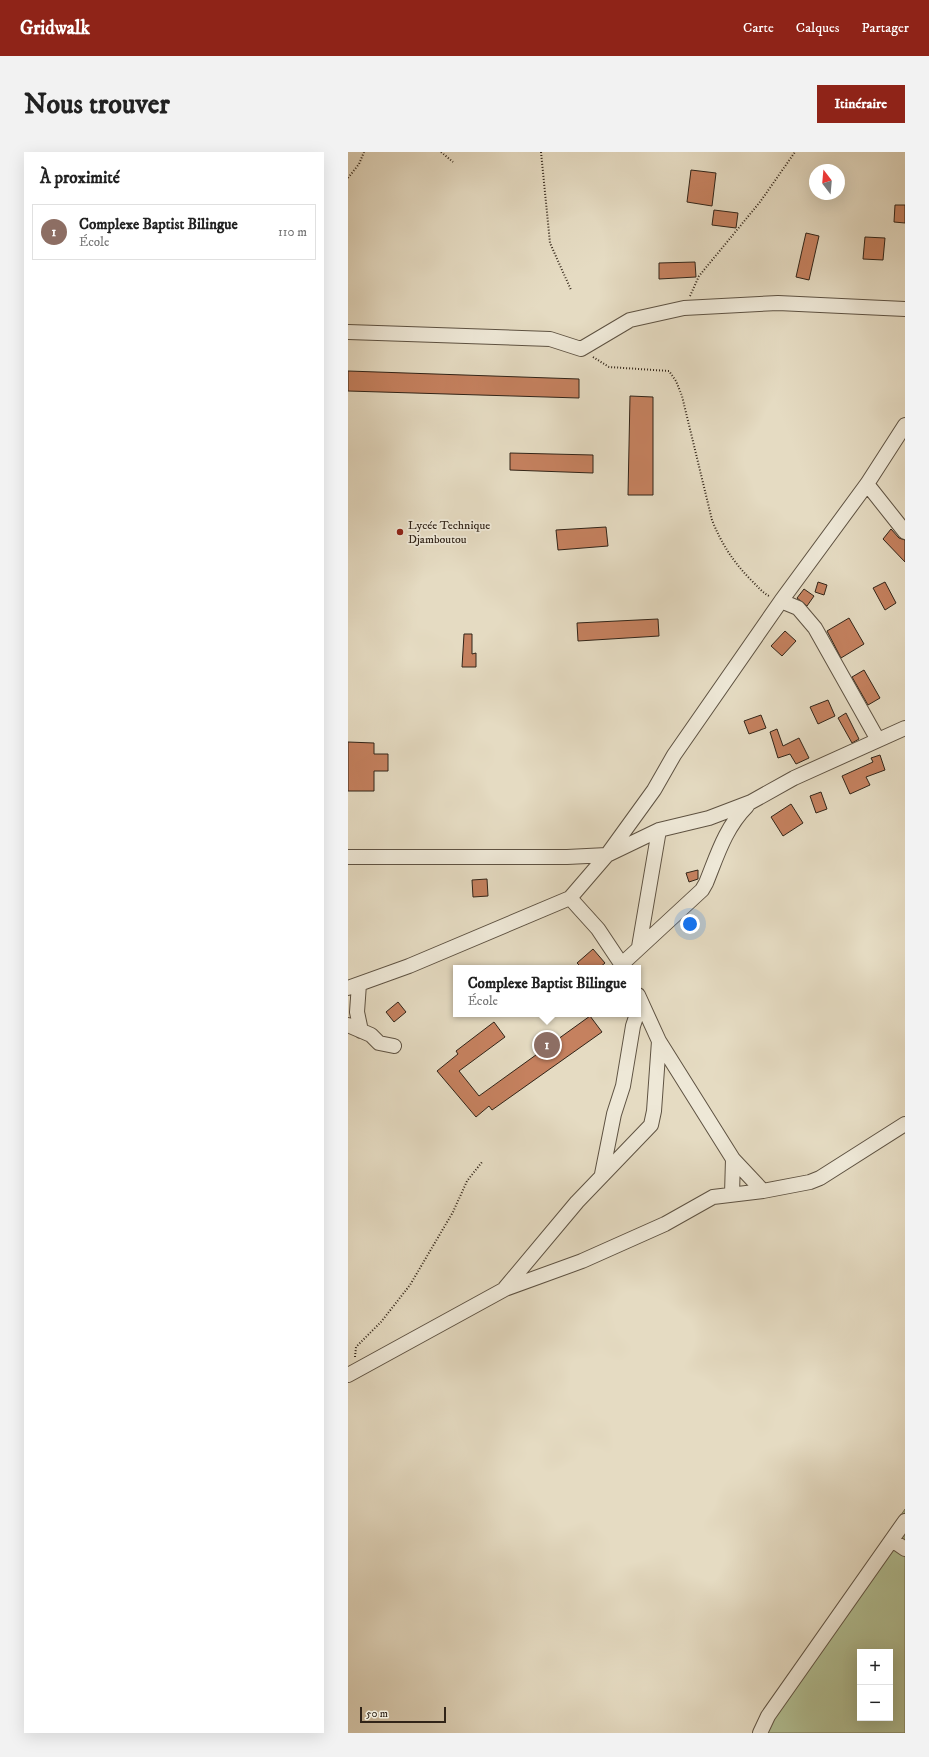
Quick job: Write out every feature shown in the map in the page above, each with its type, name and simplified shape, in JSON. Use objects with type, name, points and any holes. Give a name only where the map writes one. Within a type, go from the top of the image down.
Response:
[{"type":"street","points":[[348,332],[550,339],[581,349],[630,320],[684,308],[778,303],[905,309]]},
{"type":"street","points":[[361,1031],[353,986],[409,966],[570,898],[607,855],[654,790],[674,755],[781,601],[867,484],[905,425]]},
{"type":"street","points":[[867,484],[905,532]]},
{"type":"street","points":[[781,601],[798,608],[815,628],[878,740]]},
{"type":"street","points":[[348,857],[567,857],[607,855],[659,830],[709,818],[751,802],[794,778],[905,728]]},
{"type":"street","points":[[624,965],[639,947],[702,890],[731,823],[751,802]]},
{"type":"street","points":[[639,947],[659,830]]},
{"type":"street","points":[[570,898],[598,929],[622,965]]},
{"type":"street","points":[[641,1009],[659,1041],[733,1159],[763,1191]]},
{"type":"street","points":[[602,1174],[636,1017]]},
{"type":"street","points":[[348,1025],[371,1036],[379,1043],[394,1046]]},
{"type":"street","points":[[505,1289],[577,1202],[602,1174],[651,1125],[654,1111],[659,1041]]},
{"type":"street","points":[[351,1374],[505,1289],[589,1258],[665,1224],[713,1197],[763,1191],[810,1182],[820,1178],[905,1124]]},
{"type":"street","points":[[732,1194],[733,1159]]},
{"type":"street","points":[[760,1733],[768,1716],[905,1521]]},
{"type":"street","points":[[892,1540],[905,1549]]},
{"type":"path","points":[[348,178],[359,164],[364,152]]},
{"type":"path","points":[[441,152],[453,162]]},
{"type":"path","points":[[541,152],[550,243],[571,290]]},
{"type":"path","points":[[684,308],[699,276],[760,202],[795,152]]},
{"type":"path","points":[[581,349],[608,367],[668,371],[676,381],[682,396],[712,520],[718,536],[729,556],[744,573],[766,594],[781,601]]},
{"type":"path","points":[[351,1374],[356,1347],[380,1322],[410,1285],[446,1224],[467,1181],[482,1162]]},
{"type":"green space","points":[[905,1509],[905,1733],[765,1733],[777,1702]]},
{"type":"building","points":[[691,170],[716,173],[712,206],[687,202]]},
{"type":"building","points":[[895,205],[905,205],[905,223],[894,222]]},
{"type":"building","points":[[714,210],[738,213],[736,228],[712,225]]},
{"type":"building","points":[[806,233],[819,236],[809,280],[796,277]]},
{"type":"building","points":[[865,237],[885,238],[883,260],[863,259]]},
{"type":"building","points":[[695,262],[696,277],[659,279],[659,263]]},
{"type":"building","points":[[348,371],[579,379],[579,398],[348,391]]},
{"type":"building","points":[[630,396],[653,397],[653,495],[628,495]]},
{"type":"building","points":[[510,453],[593,455],[593,473],[510,470]]},
{"type":"building","points":[[606,527],[608,546],[558,550],[556,530]]},
{"type":"building","points":[[891,529],[899,538],[905,540],[905,562],[883,539]]},
{"type":"building","points":[[818,582],[827,585],[824,595],[815,592]]},
{"type":"building","points":[[885,582],[896,603],[885,610],[873,588]]},
{"type":"building","points":[[804,589],[814,596],[807,606],[797,598]]},
{"type":"building","points":[[849,618],[864,644],[841,658],[827,631]]},
{"type":"building","points":[[658,619],[659,636],[578,641],[577,623]]},
{"type":"building","points":[[785,631],[796,641],[782,656],[771,646]]},
{"type":"building","points":[[464,634],[472,634],[472,654],[476,653],[476,667],[462,667]]},
{"type":"building","points":[[864,670],[880,698],[868,705],[852,677]]},
{"type":"building","points":[[828,700],[835,716],[818,724],[810,707]]},
{"type":"building","points":[[846,713],[859,739],[852,743],[838,718]]},
{"type":"building","points":[[761,715],[766,728],[749,734],[744,721]]},
{"type":"building","points":[[777,729],[783,746],[799,738],[809,758],[796,764],[790,754],[778,758],[770,732]]},
{"type":"building","points":[[348,742],[374,743],[374,754],[388,754],[388,771],[374,771],[374,791],[348,791]]},
{"type":"building","points":[[880,755],[885,770],[866,777],[870,785],[850,794],[842,776],[873,762],[871,758]]},
{"type":"building","points":[[821,792],[827,809],[816,813],[810,796]]},
{"type":"building","points":[[791,804],[803,823],[783,836],[771,817]]},
{"type":"building","points":[[698,870],[698,879],[689,882],[686,873]]},
{"type":"building","points":[[487,879],[488,896],[473,897],[472,880]]},
{"type":"building","points":[[593,949],[605,963],[603,965],[579,965],[577,963]]},
{"type":"building","points":[[398,1002],[406,1012],[394,1022],[386,1012]]},
{"type":"building","points":[[589,1017],[591,1017],[602,1032],[492,1110],[489,1106],[476,1117],[437,1071],[458,1054],[456,1051],[494,1022],[505,1037],[459,1071],[479,1096]]},
{"type":"place","name":"Lycée Technique Djamboutou","points":[[400,532]]},
{"type":"place","name":"Complexe Baptist Bilingue","points":[[547,1045]]}]
